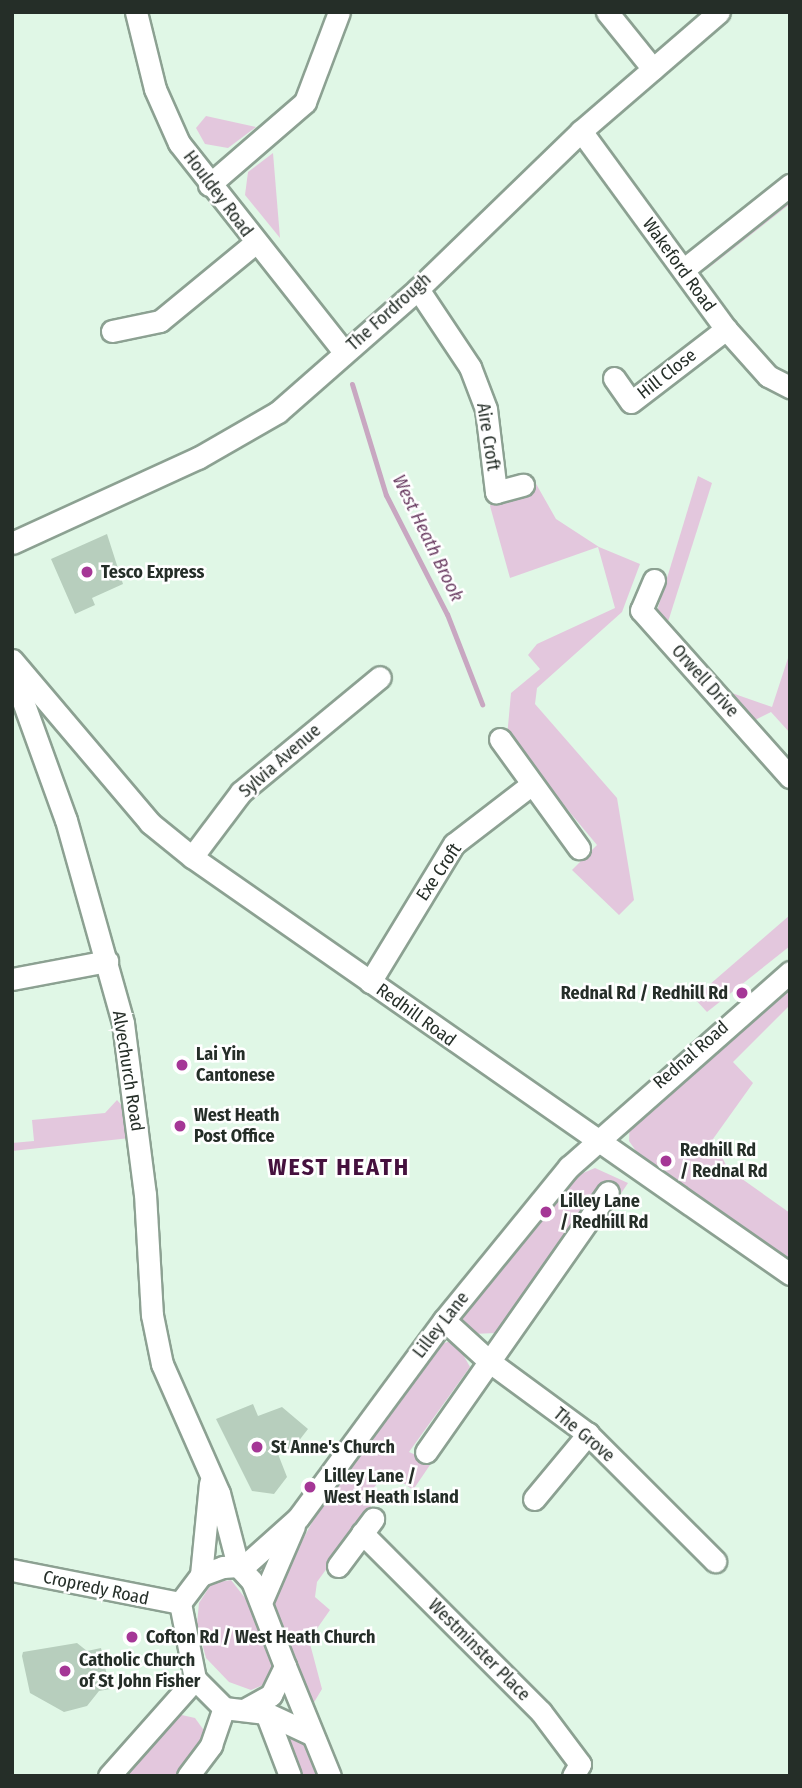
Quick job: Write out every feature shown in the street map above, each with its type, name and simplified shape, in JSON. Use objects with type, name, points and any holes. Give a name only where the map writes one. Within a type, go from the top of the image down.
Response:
[{"type":"street","name":"Houldey Road","points":[[136,12],[165,117],[209,185],[345,352]]},
{"type":"street","points":[[209,185],[305,102],[339,12]]},
{"type":"street","points":[[607,12],[653,69]]},
{"type":"street","name":"The Fordrough","points":[[12,542],[238,439],[278,412],[418,289],[582,131],[719,12]]},
{"type":"street","name":"Wakeford Road","points":[[582,131],[726,329],[768,376],[790,387]]},
{"type":"street","points":[[683,270],[790,186]]},
{"type":"street","points":[[112,331],[160,321],[255,243]]},
{"type":"street","name":"Aire Croft","points":[[418,289],[470,367],[482,398],[496,492],[523,485]]},
{"type":"street","name":"Hill Close","points":[[614,378],[631,402],[726,329]]},
{"type":"street","name":"Orwell Drive","points":[[654,580],[641,610],[790,777]]},
{"type":"street","name":"Redhill Road","points":[[12,660],[150,823],[192,857],[595,1141],[790,1274]]},
{"type":"street","name":"Alvechurch Road","points":[[12,671],[39,739],[107,961],[123,1023],[142,1169],[152,1315],[162,1364],[227,1517],[240,1567]]},
{"type":"street","name":"Sylvia Avenue","points":[[192,857],[241,792],[380,677]]},
{"type":"street","points":[[39,739],[69,726]]},
{"type":"street","points":[[500,739],[579,848]]},
{"type":"street","name":"Exe Croft","points":[[370,982],[454,844],[532,784]]},
{"type":"street","points":[[12,979],[107,961]]},
{"type":"street","name":"Rednal Road","points":[[595,1141],[790,972]]},
{"type":"street","name":"Lilley Lane","points":[[240,1567],[260,1553],[298,1518],[444,1320],[595,1141]]},
{"type":"street","points":[[426,1452],[608,1192]]},
{"type":"street","name":"The Grove","points":[[444,1320],[490,1362],[588,1434],[715,1560]]},
{"type":"street","points":[[534,1499],[588,1434]]},
{"type":"street","name":"Alvechurch Road","points":[[201,1574],[210,1476]]},
{"type":"street","name":"Alvechurch Road","points":[[227,1517],[250,1549],[260,1553]]},
{"type":"street","name":"Lilley Lane","points":[[262,1601],[298,1518]]},
{"type":"street","name":"Westminster Place","points":[[338,1566],[368,1526],[541,1712],[580,1764],[573,1776]]},
{"type":"street","points":[[311,1734],[267,1713],[234,1709],[195,1679],[180,1603],[201,1574],[240,1567],[262,1601],[311,1734],[330,1776]]},
{"type":"street","name":"Cropredy Road","points":[[12,1570],[180,1603]]},
{"type":"street","points":[[188,1776],[234,1709],[271,1695],[285,1666]]},
{"type":"street","points":[[109,1776],[195,1679]]},
{"type":"street","points":[[267,1713],[290,1776]]},
{"type":"shaded area","points":[[206,116],[256,127],[228,148],[205,144],[196,128]]},
{"type":"shaded area","points":[[273,153],[280,238],[245,195],[248,172]]},
{"type":"shaded area","points":[[790,192],[790,204],[706,270],[698,261]]},
{"type":"shaded area","points":[[698,476],[712,483],[667,625],[657,611]]},
{"type":"shaded area","points":[[535,482],[556,519],[599,547],[640,564],[622,612],[537,688],[535,704],[617,798],[634,900],[619,915],[572,870],[597,845],[507,737],[511,693],[540,669],[528,655],[537,644],[615,608],[598,547],[510,578],[490,506],[496,492]]},
{"type":"shaded area","points":[[790,652],[790,733],[771,712],[755,720],[729,692],[772,707]]},
{"type":"shaded area","points":[[790,915],[790,946],[707,1012],[694,998]]},
{"type":"shaded area","points":[[790,984],[790,1005],[733,1062],[753,1083],[713,1139],[728,1169],[790,1213],[790,1262],[641,1158],[629,1141],[630,1119]]},
{"type":"shaded area","points":[[117,1100],[125,1109],[130,1138],[12,1151],[12,1143],[34,1141],[32,1120],[105,1113]]},
{"type":"shaded area","points":[[595,1168],[628,1183],[618,1198],[604,1187],[496,1333],[472,1334],[464,1328],[461,1312],[576,1176]]},
{"type":"shaded area","points":[[455,1340],[470,1367],[409,1452],[432,1462],[413,1490],[395,1477],[388,1483],[381,1479],[367,1496],[371,1507],[317,1582],[315,1597],[330,1610],[309,1640],[322,1689],[313,1704],[272,1597],[316,1515],[433,1355],[444,1343]]},
{"type":"shaded area","points":[[231,1580],[249,1603],[273,1670],[263,1685],[251,1690],[229,1682],[206,1658],[197,1624],[199,1603],[212,1583]]},
{"type":"shaded area","points":[[173,1713],[195,1718],[208,1736],[178,1776],[120,1776]]},
{"type":"shaded area","points":[[288,1731],[314,1750],[325,1776],[300,1776],[284,1735]]},
{"type":"building","name":"Tesco Express","points":[[107,534],[123,584],[92,598],[95,605],[75,614],[51,559]]},
{"type":"building","name":"St Anne's Church","points":[[253,1404],[258,1416],[282,1407],[308,1429],[294,1447],[278,1454],[287,1477],[274,1494],[252,1491],[216,1419]]},
{"type":"building","name":"Catholic Church of St John Fisher","points":[[77,1643],[87,1651],[101,1648],[110,1689],[99,1691],[87,1706],[64,1712],[30,1693],[22,1656],[23,1652]]},
{"type":"waterway","name":"West Heath Brook","points":[[352,384],[386,495],[447,614],[482,704]]},
{"type":"place","name":"Tesco Express","points":[[87,572]]},
{"type":"place","name":"Rednal Rd / Redhill Rd","points":[[742,993]]},
{"type":"place","name":"Lai Yin Cantonese","points":[[182,1065]]},
{"type":"place","name":"West Heath Post Office","points":[[180,1126]]},
{"type":"place","name":"Redhill Rd / Rednal Rd","points":[[666,1161]]},
{"type":"place","name":"Lilley Lane / Redhill Rd","points":[[546,1212]]},
{"type":"place","name":"St Anne's Church","points":[[257,1447]]},
{"type":"place","name":"Lilley Lane / West Heath Island","points":[[310,1487]]},
{"type":"place","name":"Cofton Rd / West Heath Church","points":[[132,1637]]},
{"type":"place","name":"Catholic Church of St John Fisher","points":[[65,1671]]},
{"type":"district","name":"WEST HEATH","points":[[339,1168]]}]
